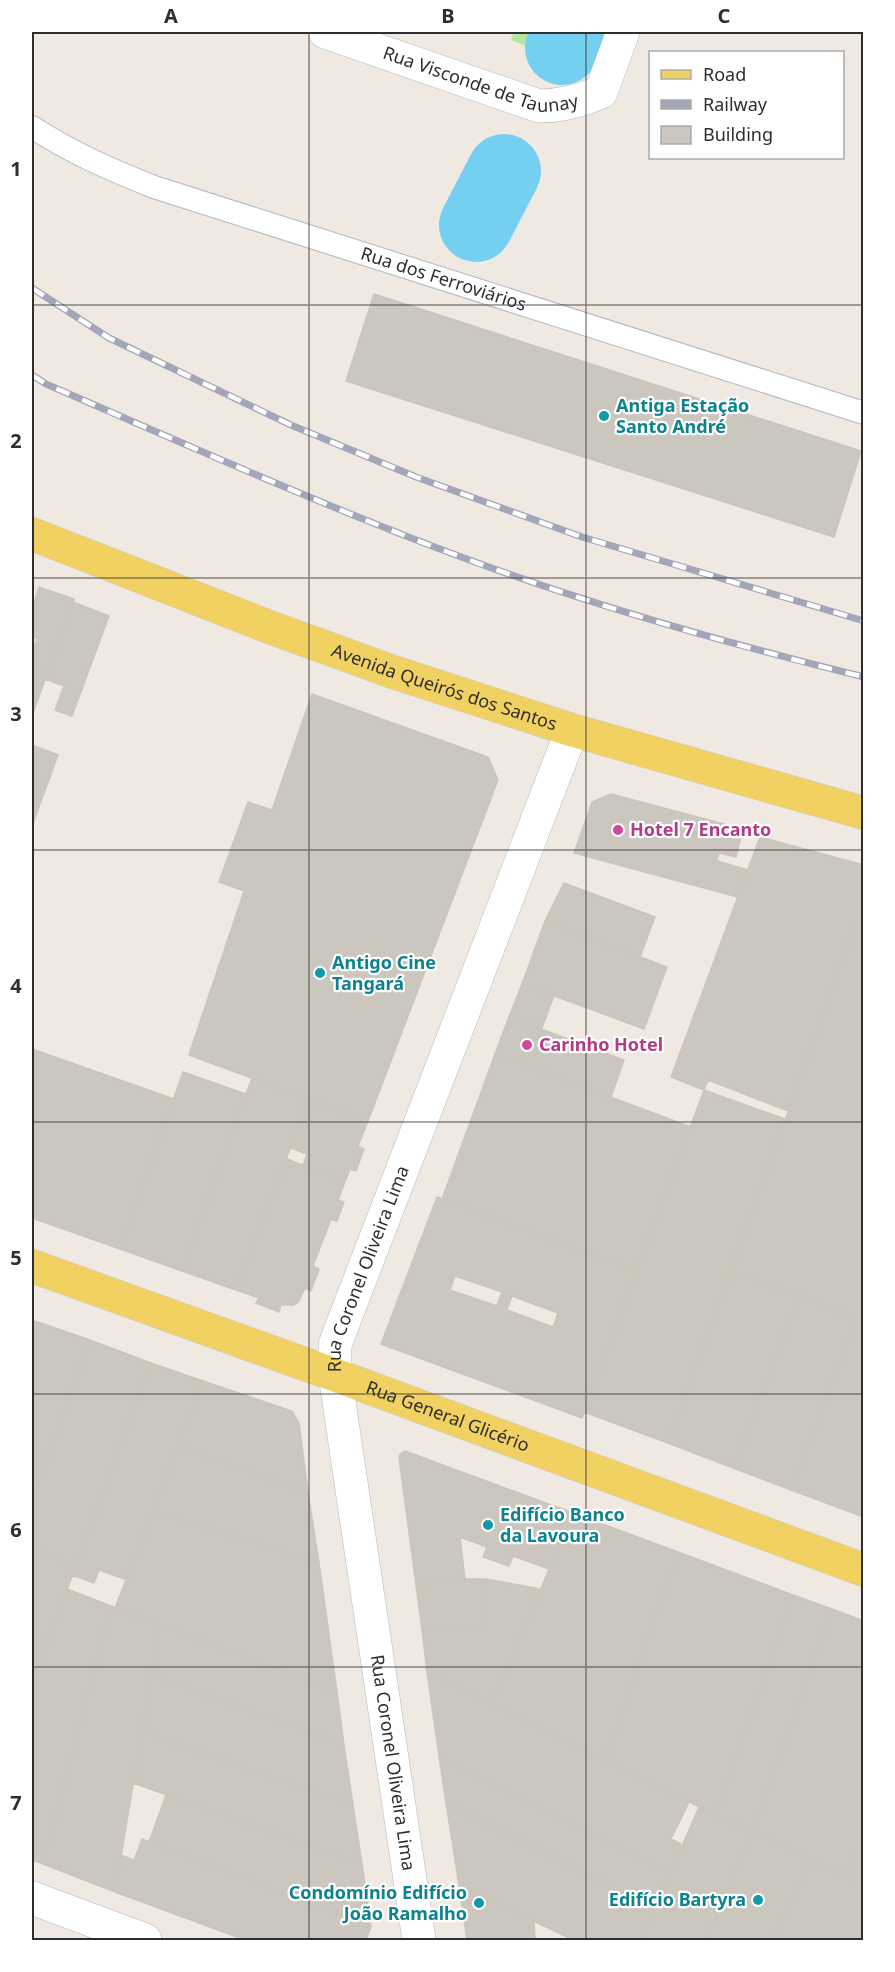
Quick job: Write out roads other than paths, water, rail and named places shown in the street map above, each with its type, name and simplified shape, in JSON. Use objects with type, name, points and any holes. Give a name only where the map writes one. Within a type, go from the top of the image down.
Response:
[{"type":"main road","name":"Avenida Queirós dos Santos","points":[[32,534],[272,628],[393,672],[572,730],[864,813]]},
{"type":"main road","name":"Rua General Glicério","points":[[32,1266],[864,1570]]},
{"type":"street","name":"Rua Visconde de Taunay","points":[[325,32],[539,106],[560,106],[581,101],[601,92],[623,32]]},
{"type":"street","name":"Rua Coronel Oliveira Lima","points":[[419,1941],[335,1375],[335,1345],[572,730]]},
{"type":"street","points":[[32,1898],[145,1941]]},
{"type":"lane","name":"Rua dos Ferroviários","points":[[32,127],[64,148],[98,165],[154,187],[864,413]]},
{"type":"waterway","points":[[562,48],[570,32]]},
{"type":"waterway","points":[[476,225],[504,171]]},
{"type":"railway","points":[[32,288],[109,338],[291,425],[416,477],[582,537],[864,621]]},
{"type":"railway","points":[[32,375],[46,384],[254,474],[513,576],[662,623],[864,677]]},
{"type":"place","name":"Antiga Estação Santo André","points":[[604,416]]},
{"type":"place","name":"Hotel 7 Encanto","points":[[618,830]]},
{"type":"place","name":"Antigo Cine Tangará","points":[[320,973]]},
{"type":"place","name":"Carinho Hotel","points":[[527,1045]]},
{"type":"place","name":"Edifício Banco da Lavoura","points":[[488,1525]]},
{"type":"place","name":"Edifício Bartyra","points":[[758,1900]]},
{"type":"place","name":"Condomínio Edifício João Ramalho","points":[[479,1903]]}]
